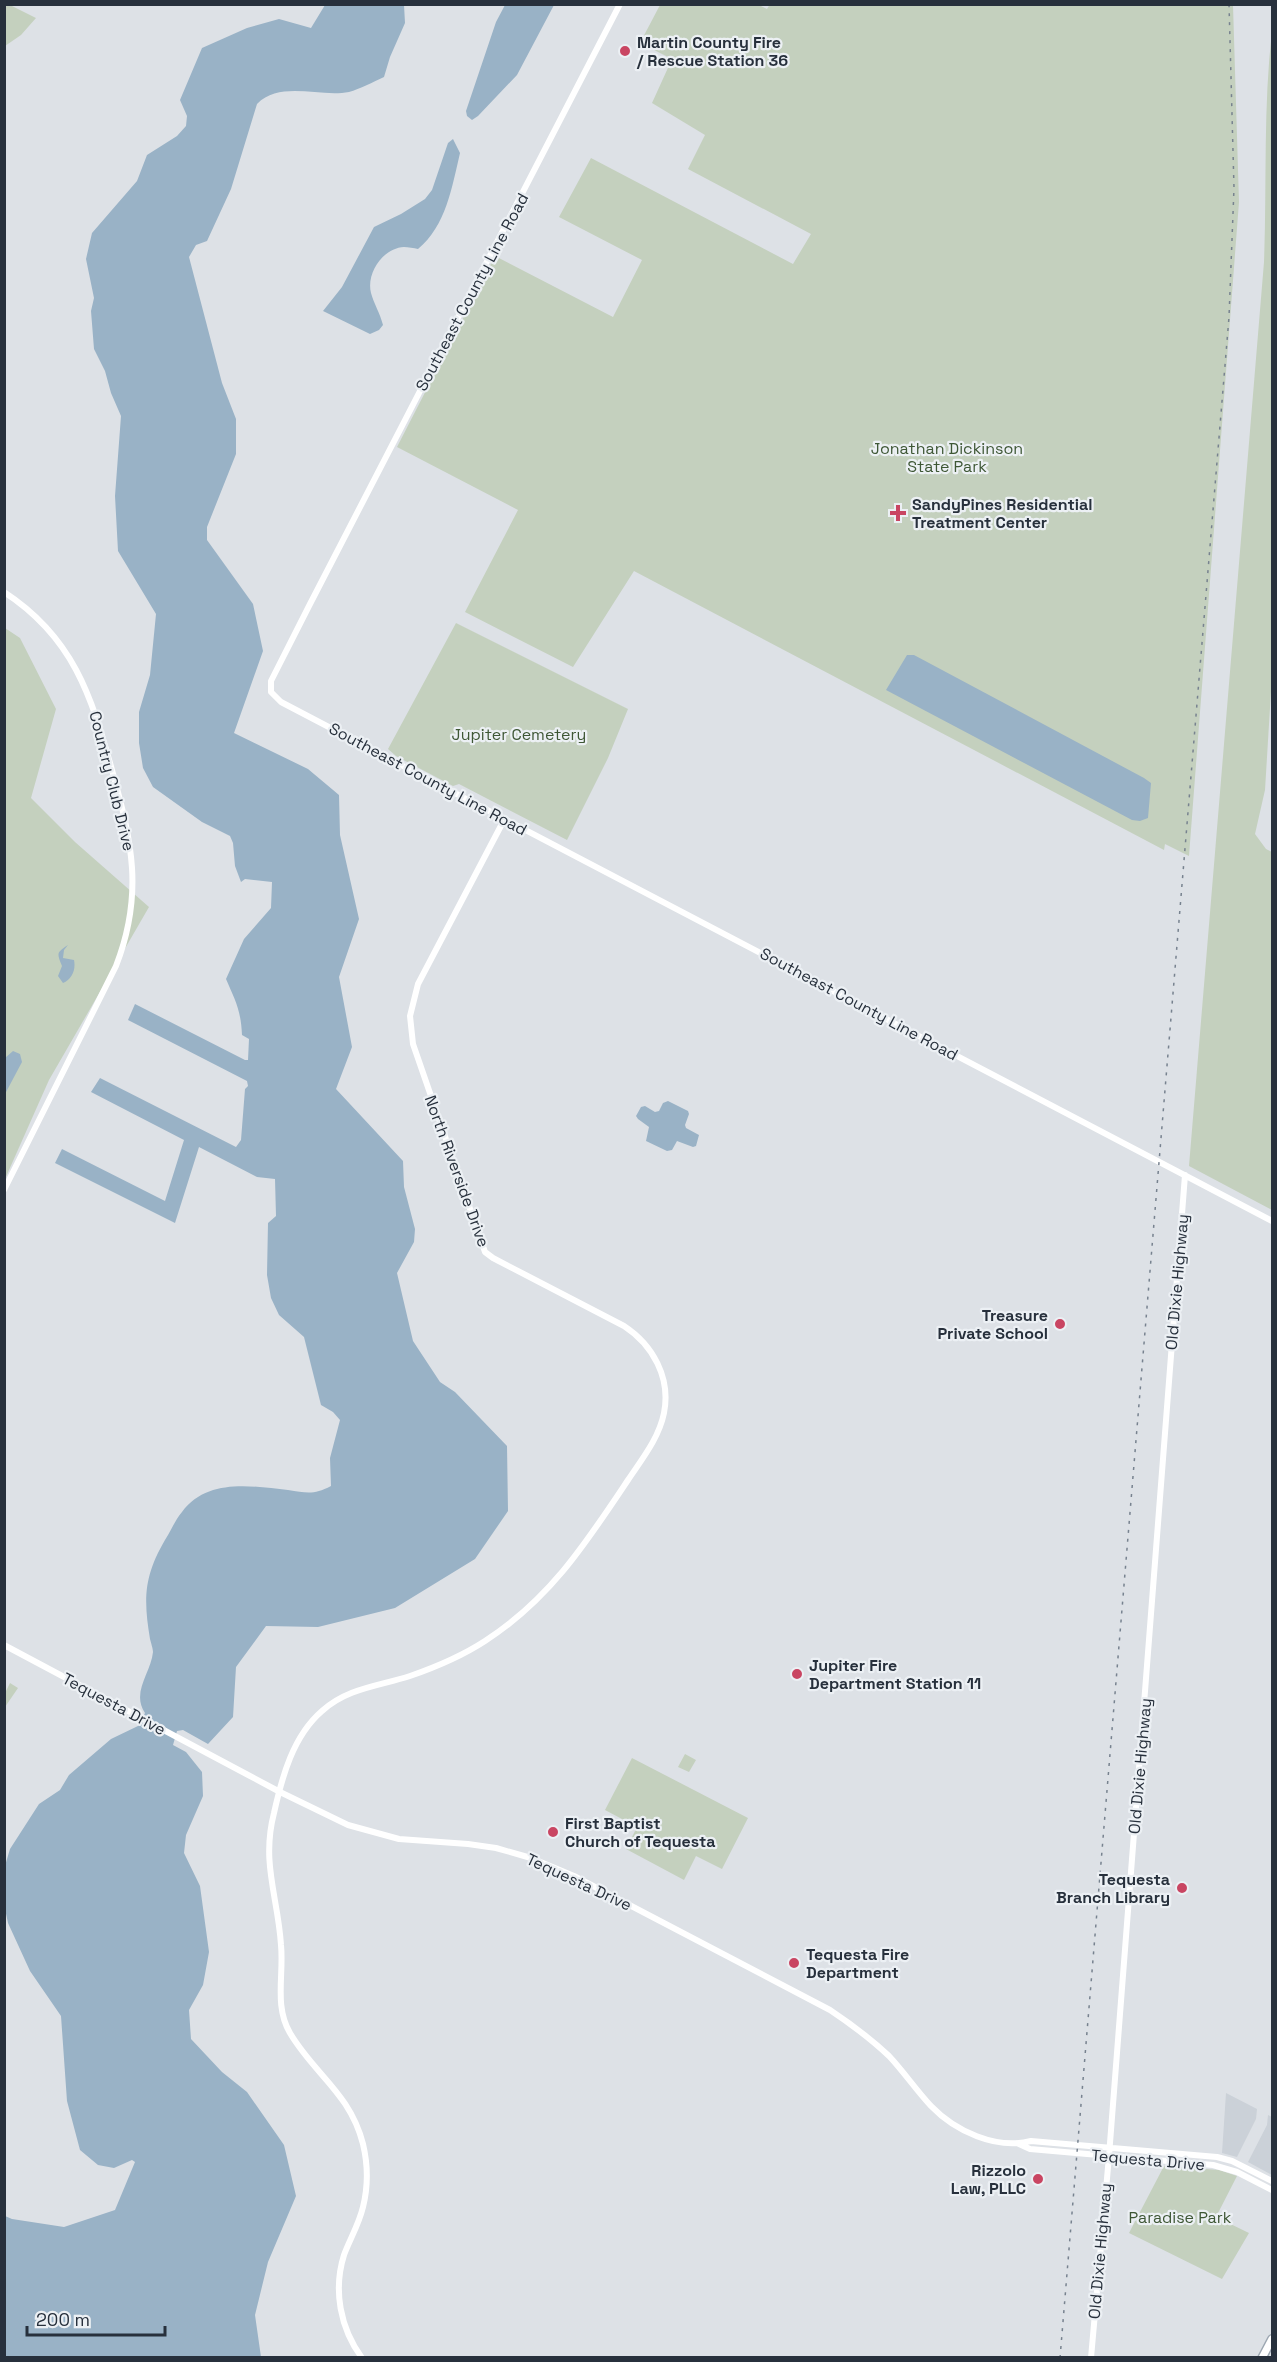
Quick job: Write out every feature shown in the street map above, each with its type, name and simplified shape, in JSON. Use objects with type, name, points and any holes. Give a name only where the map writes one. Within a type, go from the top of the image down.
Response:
[{"type":"main road","points":[[1262,2358],[1272,2339]]},
{"type":"street","name":"Southeast County Line Road","points":[[620,4],[270,684],[271,692],[281,702],[504,820],[1272,1221]]},
{"type":"street","name":"Country Club Drive","points":[[4,592],[32,613],[53,636],[72,661],[88,693],[128,831],[133,884],[128,929],[115,969],[4,1190]]},
{"type":"street","name":"North Riverside Drive","points":[[362,2358],[346,2328],[339,2292],[344,2256],[360,2219],[364,2201],[367,2177],[365,2155],[360,2133],[346,2104],[296,2042],[287,2028],[283,2015],[280,1996],[281,1944],[268,1863],[271,1822],[280,1792],[295,1746],[313,1719],[332,1703],[349,1693],[433,1668],[466,1652],[515,1620],[546,1592],[582,1548],[653,1442],[662,1423],[665,1407],[665,1388],[660,1368],[652,1353],[638,1337],[624,1326],[493,1258],[486,1252],[413,1044],[410,1016],[418,984],[504,820]]},
{"type":"street","name":"Old Dixie Highway","points":[[1091,2358],[1110,2148],[1185,1174]]},
{"type":"street","name":"Tequesta Drive","points":[[4,1645],[328,1817],[371,1833],[415,1841],[490,1847],[531,1858],[563,1871],[830,2010],[859,2030],[887,2055],[946,2120],[978,2136],[1019,2144],[1030,2149],[1222,2167],[1272,2190]]},
{"type":"street","name":"Tequesta Drive","points":[[1019,2144],[1031,2141],[1217,2157],[1232,2161],[1272,2181]]},
{"type":"shaded area","points":[[1226,2093],[1257,2109],[1256,2119],[1237,2157],[1222,2153]]},
{"type":"shaded area","points":[[1268,2115],[1272,2117],[1272,2175],[1248,2162],[1267,2125]]},
{"type":"green space","points":[[5,4],[36,18],[21,35],[5,46]]},
{"type":"green space","name":"Jonathan Dickinson State Park","points":[[757,4],[767,9],[770,4],[1233,5],[1239,202],[1189,856],[1165,844],[1164,850],[634,571],[573,667],[465,612],[518,510],[397,447],[495,256],[613,317],[642,260],[559,217],[591,158],[793,264],[811,234],[688,169],[705,135],[652,103],[672,59],[640,43],[660,5]]},
{"type":"green space","points":[[1272,31],[1272,675],[1265,790],[1255,834],[1266,849],[1272,852],[1272,1210],[1189,1166],[1264,262],[1266,118]]},
{"type":"green space","name":"Jupiter Cemetery","points":[[456,623],[628,709],[608,758],[567,840],[459,784],[453,786],[396,756],[388,749]]},
{"type":"green space","points":[[5,628],[20,638],[56,709],[31,798],[75,842],[149,907],[49,1080],[5,1179]]},
{"type":"green space","points":[[10,1683],[18,1688],[5,1707],[5,1693]]},
{"type":"green space","points":[[685,1754],[696,1760],[689,1772],[678,1767]]},
{"type":"green space","points":[[632,1758],[748,1818],[722,1869],[696,1856],[684,1880],[626,1849],[637,1827],[605,1810]]},
{"type":"green space","name":"Paradise Park","points":[[1164,2166],[1219,2170],[1237,2176],[1216,2217],[1249,2233],[1222,2279],[1129,2233]]},
{"type":"water","points":[[325,5],[404,5],[405,23],[384,77],[349,92],[289,91],[267,97],[257,104],[231,189],[207,241],[196,245],[189,257],[222,383],[236,419],[236,454],[207,527],[207,540],[253,604],[263,651],[234,733],[308,769],[339,795],[340,835],[359,919],[339,977],[352,1047],[336,1089],[403,1161],[404,1187],[415,1229],[414,1242],[397,1273],[413,1341],[440,1382],[455,1392],[507,1446],[508,1511],[475,1559],[395,1608],[318,1627],[266,1626],[236,1667],[233,1717],[208,1744],[183,1730],[177,1731],[173,1745],[186,1752],[202,1772],[203,1796],[186,1835],[184,1853],[200,1886],[209,1952],[203,1985],[189,2010],[191,2039],[222,2072],[247,2092],[284,2145],[296,2196],[268,2262],[255,2315],[261,2357],[5,2357],[5,2216],[64,2227],[115,2210],[135,2162],[132,2160],[114,2168],[98,2165],[80,2150],[67,2101],[61,2016],[30,1971],[8,1923],[5,1909],[4,1869],[10,1849],[39,1804],[60,1790],[69,1775],[111,1739],[138,1726],[145,1713],[141,1705],[141,1690],[153,1652],[146,1611],[147,1586],[160,1549],[180,1515],[192,1501],[217,1489],[245,1486],[310,1493],[331,1486],[330,1458],[340,1420],[333,1412],[321,1405],[304,1337],[279,1315],[271,1298],[267,1275],[268,1223],[276,1216],[275,1179],[257,1177],[199,1147],[175,1223],[55,1163],[62,1149],[165,1201],[184,1140],[91,1092],[100,1078],[236,1147],[241,1140],[247,1081],[128,1020],[135,1004],[248,1060],[249,1039],[242,1035],[239,1012],[226,979],[244,939],[271,908],[272,882],[245,879],[241,882],[235,866],[233,843],[230,836],[202,822],[153,787],[143,768],[139,743],[139,712],[150,675],[156,614],[118,551],[115,496],[121,416],[105,371],[94,349],[91,311],[94,298],[86,259],[92,233],[137,181],[147,155],[177,136],[186,126],[187,116],[180,100],[202,48],[247,28],[279,19],[311,28]]},
{"type":"water","points":[[505,5],[554,5],[517,75],[472,120],[467,116],[466,111],[496,22]]},
{"type":"water","points":[[453,139],[460,153],[446,205],[435,229],[418,249],[396,248],[383,257],[374,270],[370,285],[371,293],[383,325],[379,330],[370,334],[323,311],[342,287],[374,227],[425,199],[432,190],[448,143]]},
{"type":"water","points":[[907,655],[914,655],[1144,778],[1151,783],[1148,818],[1140,821],[1132,820],[886,690]]},
{"type":"water","points":[[68,945],[64,950],[63,958],[74,960],[74,967],[71,977],[63,983],[58,976],[62,966],[59,954]]},
{"type":"water","points":[[13,1051],[20,1054],[22,1062],[5,1094],[5,1058]]},
{"type":"water","points":[[668,1101],[688,1111],[685,1125],[686,1128],[699,1135],[696,1146],[677,1141],[672,1150],[667,1151],[646,1141],[649,1127],[636,1116],[641,1107],[645,1106],[655,1112],[659,1111],[663,1103]]},
{"type":"railway","points":[[1060,2358],[1229,317],[1234,188],[1229,4]]},
{"type":"place","name":"Martin County Fire / Rescue Station 36","points":[[625,51]]},
{"type":"place","name":"SandyPines Residential Treatment Center","points":[[898,513]]},
{"type":"place","name":"Treasure Private School","points":[[1060,1324]]},
{"type":"place","name":"Jupiter Fire Department Station 11","points":[[797,1674]]},
{"type":"place","name":"First Baptist Church of Tequesta","points":[[553,1832]]},
{"type":"place","name":"Tequesta Branch Library","points":[[1182,1888]]},
{"type":"place","name":"Tequesta Fire Department","points":[[794,1963]]},
{"type":"place","name":"Rizzolo Law, PLLC","points":[[1038,2179]]}]
